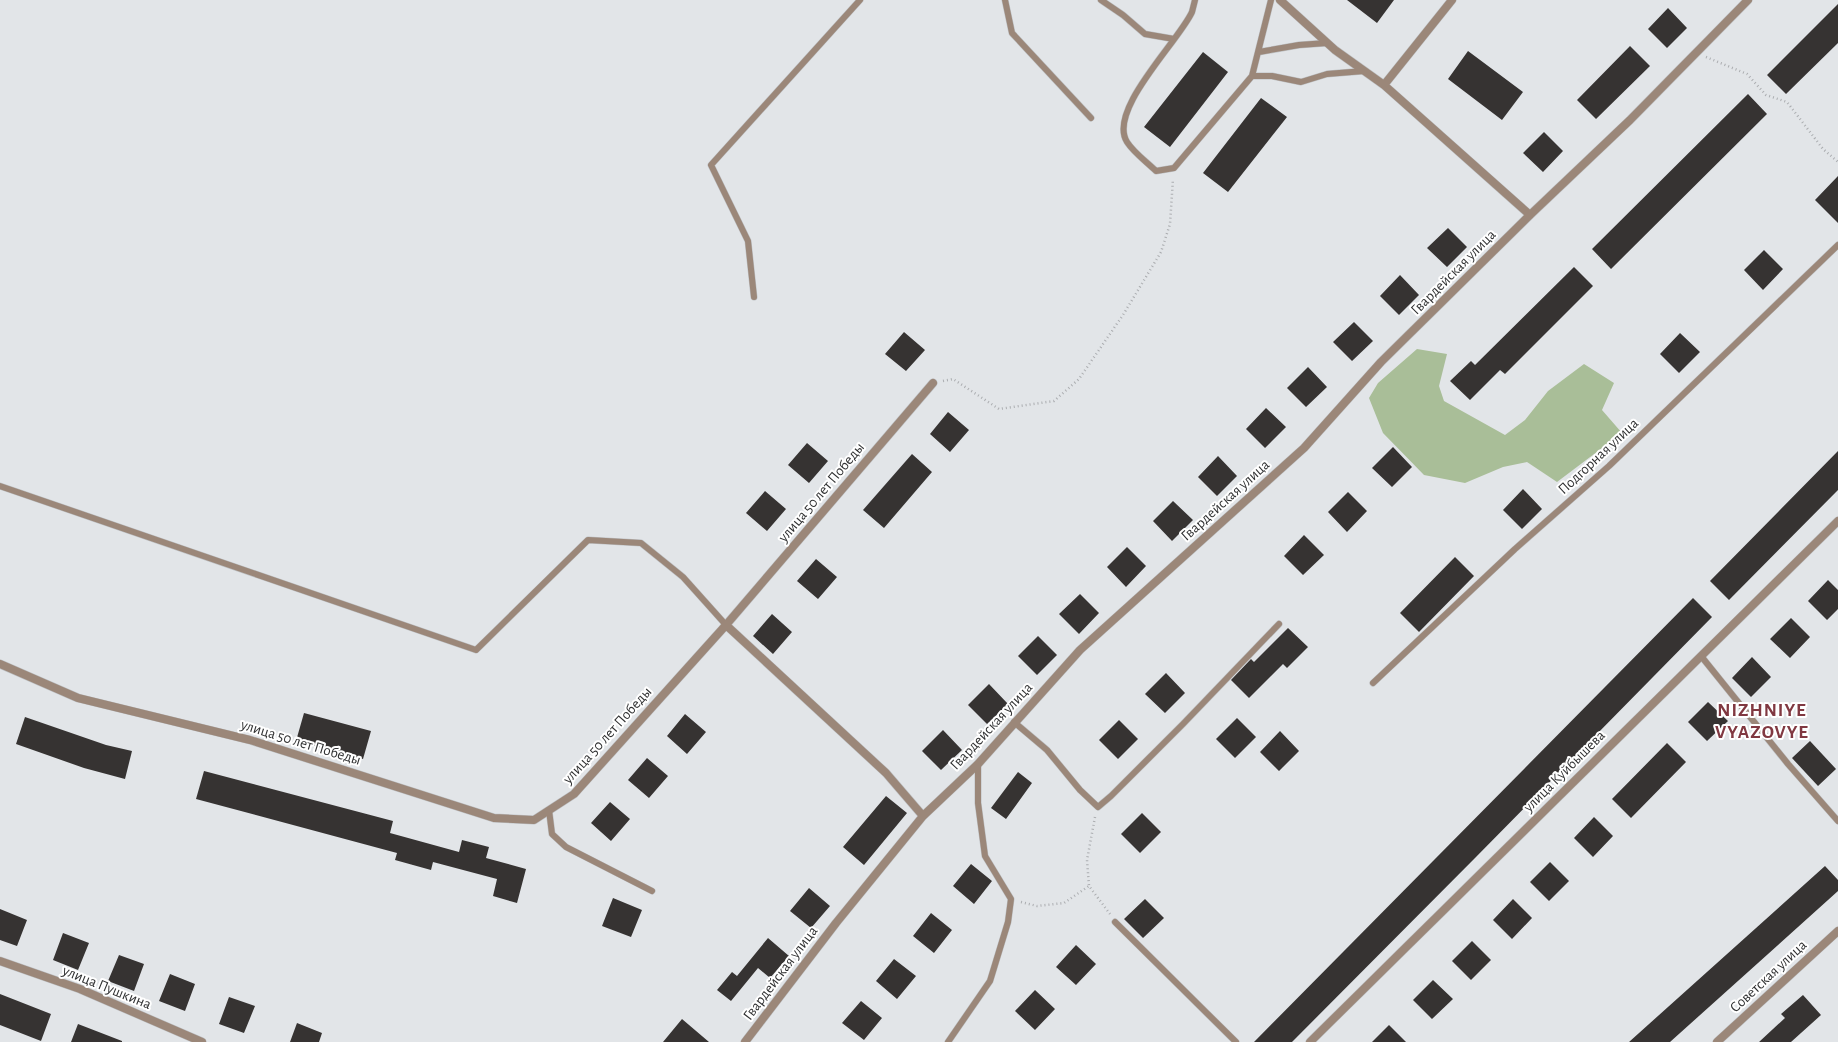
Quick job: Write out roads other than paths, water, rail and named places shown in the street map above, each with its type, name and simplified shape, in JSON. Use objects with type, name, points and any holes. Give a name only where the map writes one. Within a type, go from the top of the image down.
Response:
[{"type":"street","points":[[1280,0],[1327,42],[1384,85],[1530,215]]},
{"type":"street","points":[[1384,85],[1452,0]]},
{"type":"street","name":"Гвардейская улица","points":[[745,1042],[836,923],[923,816],[978,764],[1080,650],[1304,448],[1381,362],[1530,215],[1630,120],[1748,0]]},
{"type":"street","name":"улица 50 лет Победы","points":[[0,664],[78,698],[250,740],[494,818],[534,820],[574,794],[726,625],[933,383]]},
{"type":"street","name":"улица Куйбышева","points":[[1310,1042],[1838,521]]},
{"type":"street","points":[[726,625],[886,773],[923,816]]},
{"type":"street","name":"Советская улица","points":[[1717,1042],[1838,931]]},
{"type":"street","name":"улица Пушкина","points":[[0,961],[80,989],[200,1042]]},
{"type":"lane","points":[[754,297],[748,241],[711,165],[860,0]]},
{"type":"lane","points":[[1005,0],[1012,33],[1091,118]]},
{"type":"lane","points":[[1101,0],[1123,15],[1145,34],[1174,39]]},
{"type":"lane","points":[[1195,0],[1192,12],[1144,79],[1123,122],[1127,142],[1156,171],[1174,168],[1252,76],[1271,0]]},
{"type":"lane","points":[[1259,52],[1327,42]]},
{"type":"lane","points":[[1252,76],[1272,76],[1301,82],[1327,74],[1364,71]]},
{"type":"lane","name":"Подгорная улица","points":[[1373,683],[1515,549],[1609,466],[1838,245]]},
{"type":"lane","points":[[0,486],[476,650],[588,540],[641,543],[683,577],[726,625]]},
{"type":"lane","points":[[1014,722],[1047,750],[1080,790],[1098,807],[1111,796],[1183,724],[1278,624]]},
{"type":"lane","points":[[1701,656],[1788,764],[1838,821]]},
{"type":"lane","points":[[948,1042],[990,981],[1008,922],[1011,899],[985,856],[978,803],[978,764]]},
{"type":"lane","points":[[549,810],[552,834],[566,847],[652,891]]},
{"type":"lane","points":[[1116,922],[1236,1042]]},
{"type":"district","name":"NIZHNIYE VYAZOVYE","points":[[1762,720]]}]
